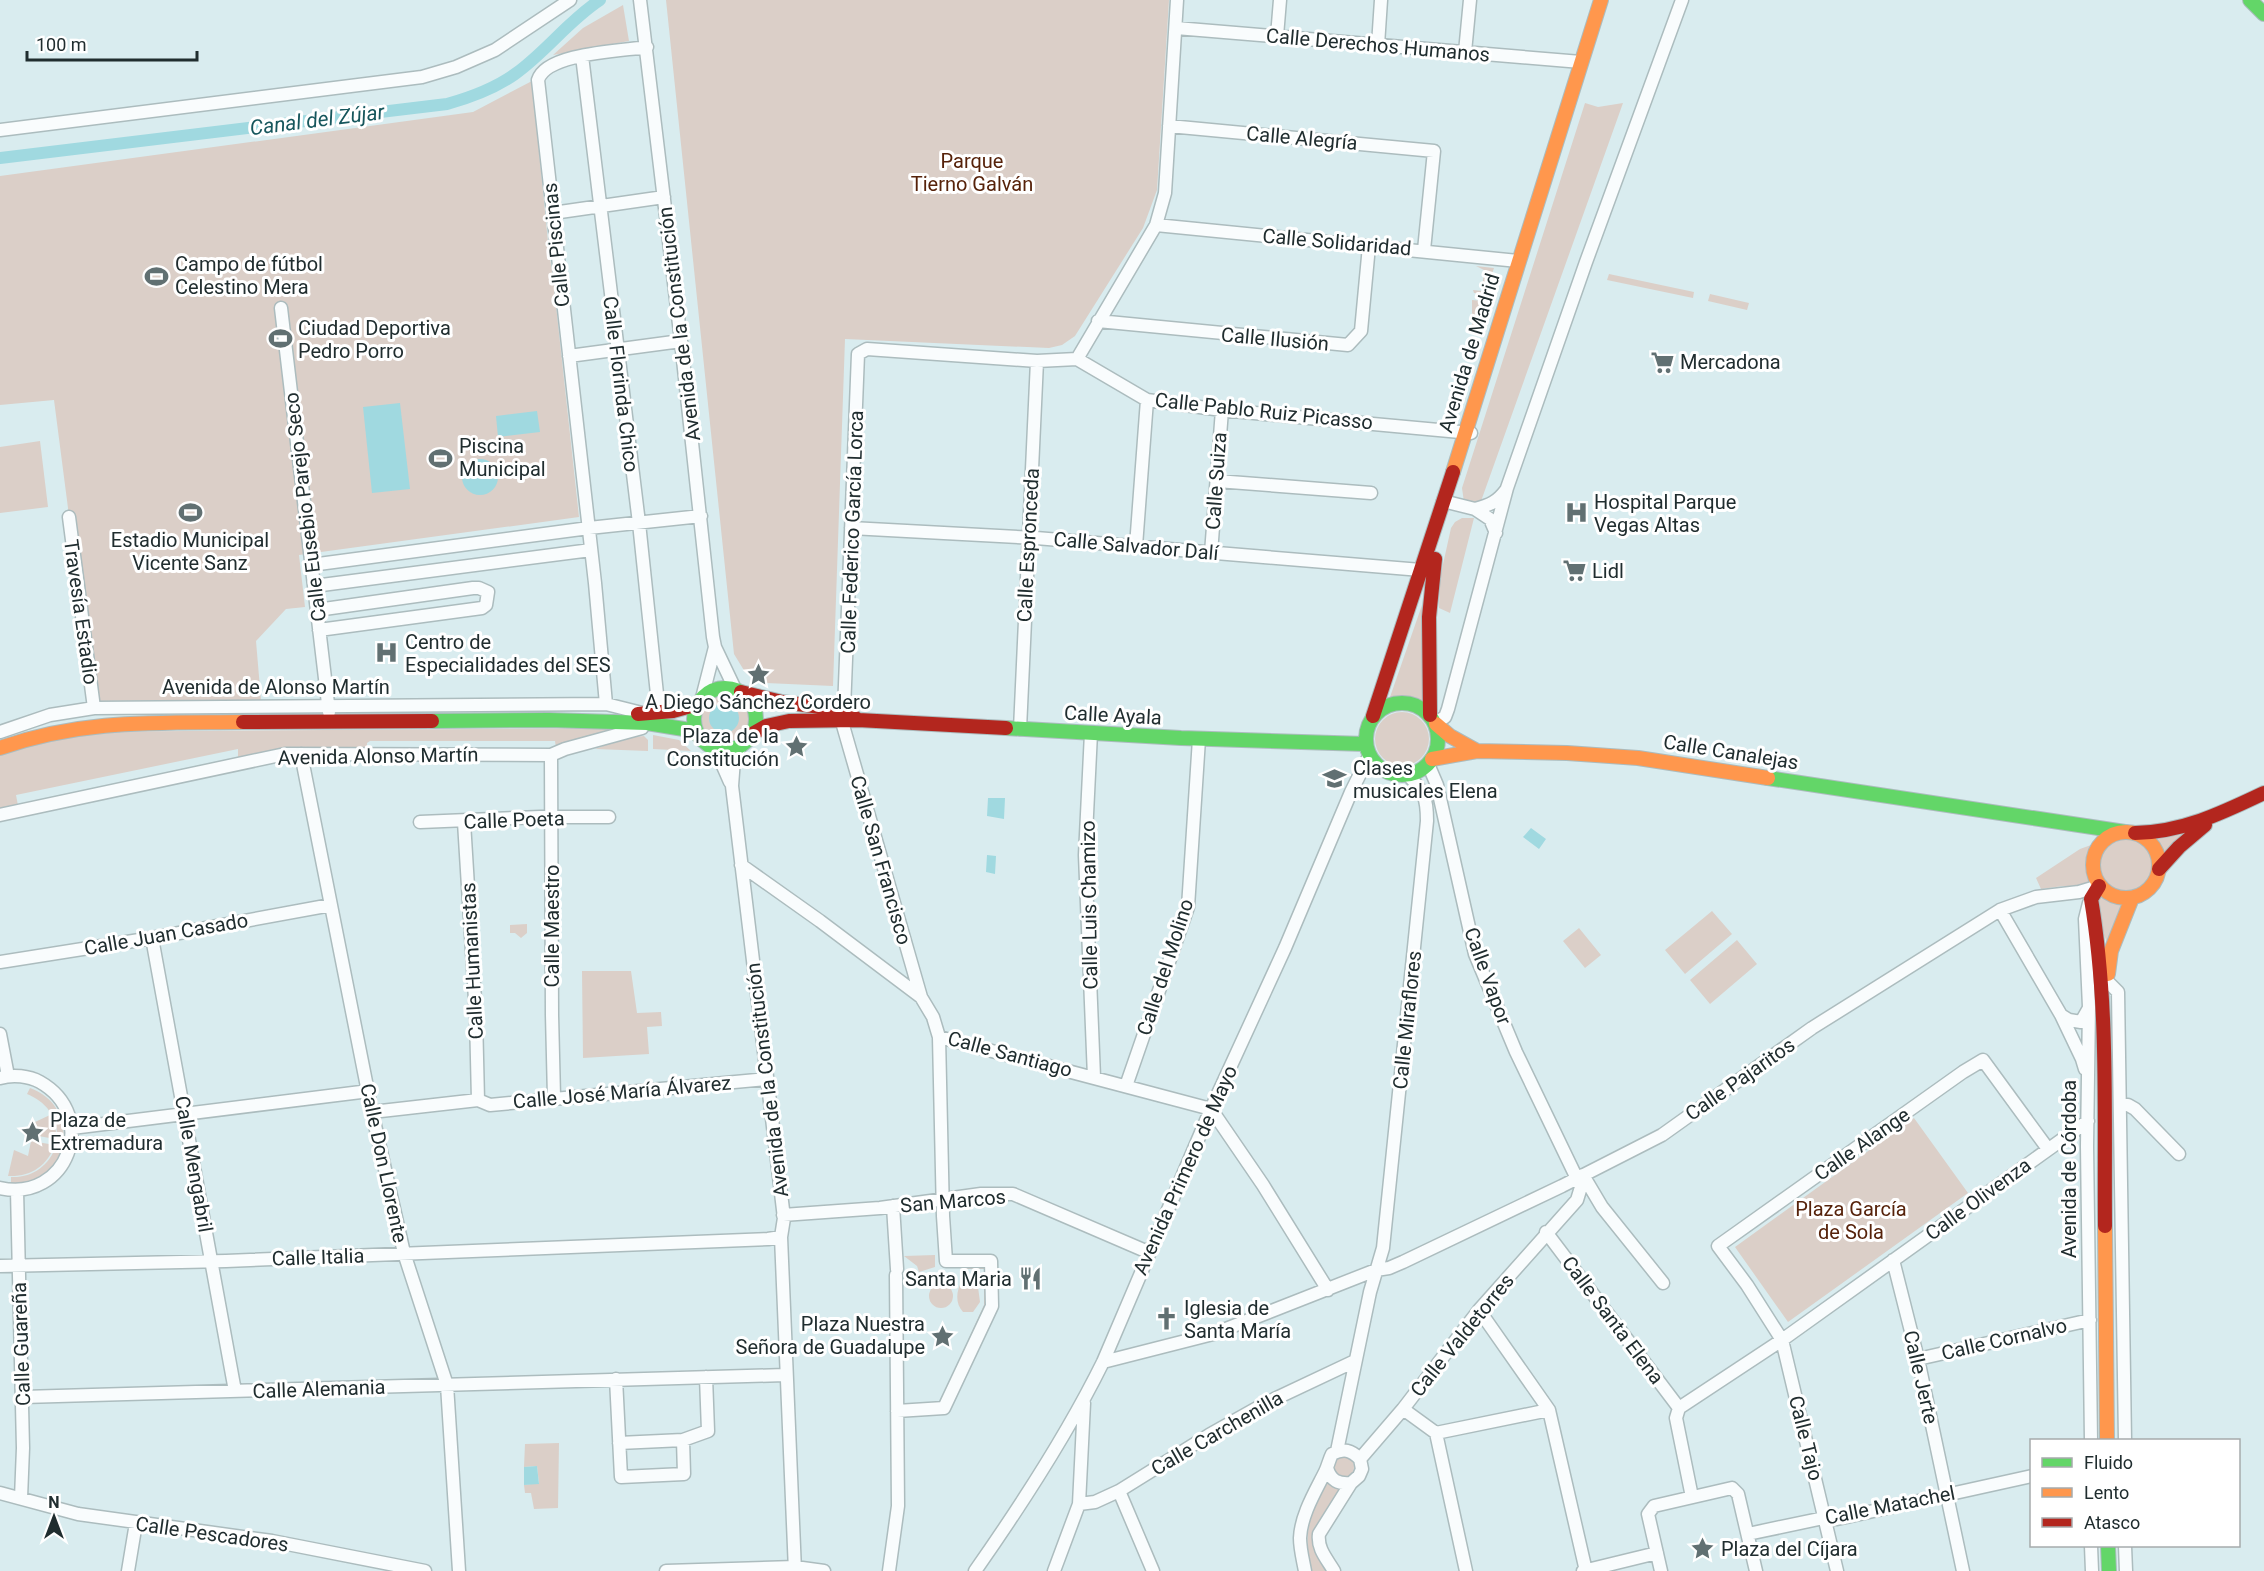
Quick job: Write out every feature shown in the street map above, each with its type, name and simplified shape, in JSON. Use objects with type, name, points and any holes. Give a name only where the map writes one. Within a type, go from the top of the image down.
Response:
[{"type":"main road","name":"Avenida de Madrid","points":[[1469,432],[1518,261],[1601,0]]},
{"type":"main road","name":"Avenida de Madrid","points":[[1373,716],[1421,570],[1447,502],[1609,0]]},
{"type":"main road","points":[[2250,0],[2264,14]]},
{"type":"main road","name":"Avenida de Madrid","points":[[1433,721],[1431,580],[1447,502]]},
{"type":"main road","points":[[752,734],[756,716],[753,707],[738,691],[717,689],[700,701],[694,713],[691,729],[710,746],[720,749],[731,749],[741,745],[752,734],[766,726],[789,721],[843,716]]},
{"type":"main road","name":"Calle Ayala","points":[[738,691],[858,720],[1351,745],[1366,756]]},
{"type":"main road","name":"Avenida de Alonso Martín","points":[[0,748],[50,732],[96,725],[651,717],[700,701]]},
{"type":"main road","points":[[1433,721],[1438,741],[1430,762],[1422,769],[1408,775],[1388,773],[1366,756],[1366,730],[1373,716],[1381,709],[1401,702],[1412,704],[1433,721],[1456,740],[1478,751]]},
{"type":"main road","name":"Avenida de Alonso Martín","points":[[651,717],[691,729]]},
{"type":"main road","name":"Calle Canalejas","points":[[1430,762],[1478,751],[1567,753],[1638,758],[2130,833],[2164,833],[2215,816]]},
{"type":"main road","points":[[2159,869],[2179,847],[2215,816],[2264,793]]},
{"type":"main road","name":"Calle Canalejas","points":[[2022,818],[2074,834],[2088,844]]},
{"type":"main road","points":[[2130,833],[2151,843],[2156,851],[2159,869],[2157,878],[2147,891],[2132,898],[2114,897],[2099,886],[2092,869],[2088,844],[2130,833]]},
{"type":"main road","name":"Avenida de Córdoba","points":[[2099,886],[2091,899],[2099,946],[2103,1029],[2107,1439]]},
{"type":"main road","name":"Avenida de Córdoba","points":[[2103,1029],[2111,951],[2132,898]]},
{"type":"main road","points":[[2108,1547],[2109,1571]]},
{"type":"street","points":[[0,130],[422,77],[456,67],[495,50],[570,0]]},
{"type":"street","name":"Avenida de la Constitución","points":[[640,0],[715,647]]},
{"type":"street","points":[[1037,361],[1077,359],[1156,225],[1165,193],[1177,0]]},
{"type":"street","points":[[1277,36],[1280,0]]},
{"type":"street","points":[[1378,45],[1381,0]]},
{"type":"street","points":[[1465,52],[1470,0]]},
{"type":"street","points":[[1433,721],[1444,717],[1448,709],[1497,533],[1507,488],[1586,262],[1682,0]]},
{"type":"street","name":"Calle Derechos Humanos","points":[[1176,28],[1581,62]]},
{"type":"street","name":"Calle Piscinas","points":[[606,704],[538,80],[540,72],[563,59],[647,47]]},
{"type":"street","name":"Calle Florinda Chico","points":[[582,56],[639,523],[651,717]]},
{"type":"street","name":"Calle Alegría","points":[[1169,126],[1434,150],[1424,250]]},
{"type":"street","points":[[553,213],[664,197]]},
{"type":"street","name":"Calle Solidaridad","points":[[1156,225],[1518,261]]},
{"type":"street","name":"Calle Ilusión","points":[[1098,321],[1348,345],[1361,332],[1369,246]]},
{"type":"street","name":"Calle Eusebio Parejo Seco","points":[[281,308],[329,722]]},
{"type":"street","points":[[569,356],[681,341]]},
{"type":"street","name":"Calle Federico García Lorca","points":[[843,716],[858,354],[867,349],[1037,361]]},
{"type":"street","name":"Calle Pablo Ruiz Picasso","points":[[1077,359],[1147,400],[1222,410],[1469,432]]},
{"type":"street","name":"Calle Espronceda","points":[[1020,729],[1037,361]]},
{"type":"street","points":[[1136,546],[1147,400]]},
{"type":"street","name":"Calle Suiza","points":[[1211,553],[1222,410]]},
{"type":"street","points":[[1216,481],[1371,493]]},
{"type":"street","points":[[1475,509],[1498,500],[1507,488]]},
{"type":"street","points":[[1447,502],[1475,509],[1490,519],[1497,533]]},
{"type":"street","points":[[311,565],[588,528],[701,516]]},
{"type":"street","name":"Travesía Estadio","points":[[69,517],[94,708]]},
{"type":"street","name":"Calle Salvador Dalí","points":[[851,528],[1028,538],[1421,570]]},
{"type":"street","points":[[314,586],[591,550]]},
{"type":"street","points":[[317,610],[473,588],[488,592],[486,605],[482,608],[319,630]]},
{"type":"street","points":[[715,647],[738,691]]},
{"type":"street","points":[[700,701],[715,647]]},
{"type":"street","name":"Avenida de Alonso Martín","points":[[0,732],[50,715],[94,708],[606,704],[651,717]]},
{"type":"street","points":[[1448,709],[1451,728],[1456,740]]},
{"type":"street","name":"Calle San Francisco","points":[[843,716],[921,997]]},
{"type":"street","name":"Avenida Alonso Martín","points":[[0,815],[270,757],[301,754],[551,755],[639,728],[691,729]]},
{"type":"street","name":"Calle Luis Chamizo","points":[[1091,733],[1085,855],[1094,1077]]},
{"type":"street","name":"Calle del Molino","points":[[1126,1086],[1188,907],[1198,739]]},
{"type":"street","name":"Avenida de la Constitución","points":[[741,745],[734,759],[732,786],[783,1215],[781,1237],[785,1375],[795,1569]]},
{"type":"street","points":[[1351,745],[1362,757],[1366,756]]},
{"type":"street","name":"Avenida de la Constitución","points":[[710,746],[720,757],[732,786]]},
{"type":"street","name":"Calle Don Llorente","points":[[301,754],[372,1112],[404,1253],[447,1385],[459,1571]]},
{"type":"street","name":"Calle Maestro","points":[[551,755],[554,1097]]},
{"type":"street","name":"Avenida Primero de Mayo","points":[[975,1571],[1016,1513],[1084,1401],[1211,1109],[1285,948],[1366,756]]},
{"type":"street","points":[[1437,785],[1439,770],[1450,756]]},
{"type":"street","name":"Calle Vapor","points":[[1430,762],[1475,954],[1516,1052],[1580,1177],[1663,1283]]},
{"type":"street","name":"Calle Miraflores","points":[[1334,1452],[1370,1293],[1383,1248],[1426,836],[1427,808],[1422,790],[1408,775]]},
{"type":"street","name":"Calle Poeta","points":[[420,822],[609,817]]},
{"type":"street","name":"Calle Humanistas","points":[[464,822],[476,1016],[478,1100]]},
{"type":"street","points":[[1426,836],[1447,834]]},
{"type":"street","name":"Calle Santiago","points":[[741,865],[921,997],[933,1017],[939,1037],[1211,1109]]},
{"type":"street","points":[[744,895],[759,879]]},
{"type":"street","name":"Calle Pajaritos","points":[[1102,1362],[1213,1334],[1376,1270],[1389,1269],[1662,1135],[1812,1028],[2000,910],[2036,897],[2079,892],[2099,886]]},
{"type":"street","name":"Avenida de Córdoba","points":[[2091,899],[2085,919],[2089,1007],[2091,1439]]},
{"type":"street","name":"Calle Juan Casado","points":[[0,962],[152,938],[331,905]]},
{"type":"street","points":[[2000,910],[2061,1015],[2082,1059],[2088,1088]]},
{"type":"street","name":"Calle Mengabril","points":[[152,938],[235,1391]]},
{"type":"street","points":[[2107,981],[2118,992],[2125,1439]]},
{"type":"street","points":[[2061,1015],[2069,1020],[2081,1022],[2089,1007]]},
{"type":"street","points":[[0,1034],[4,1077],[36,1080],[50,1088],[65,1106],[72,1128],[71,1144],[58,1171],[39,1184],[17,1190],[0,1188]]},
{"type":"street","points":[[897,1411],[944,1408],[992,1306],[991,1261],[946,1261],[942,1199],[939,1037]]},
{"type":"street","name":"Calle Alange","points":[[1782,1340],[1747,1285],[1718,1246],[1983,1060],[2048,1149]]},
{"type":"street","name":"Calle José María Álvarez","points":[[372,1112],[478,1100],[490,1104],[766,1079]]},
{"type":"street","points":[[72,1128],[369,1091]]},
{"type":"street","points":[[2120,1105],[2128,1105],[2135,1109],[2179,1154]]},
{"type":"street","points":[[1211,1109],[1263,1185],[1328,1290]]},
{"type":"street","name":"Calle Olivenza","points":[[1679,1407],[1782,1340],[2088,1121]]},
{"type":"street","name":"Calle Valdetorres","points":[[1334,1571],[1318,1542],[1319,1534],[1351,1483],[1359,1476],[1361,1464],[1479,1310],[1579,1196],[1580,1177]]},
{"type":"street","points":[[1562,1186],[1570,1196],[1566,1212]]},
{"type":"street","name":"Calle Guareña","points":[[17,1190],[23,1397],[21,1498]]},
{"type":"street","name":"San Marcos","points":[[783,1215],[893,1206],[981,1194],[1012,1194],[1148,1252]]},
{"type":"street","points":[[889,1571],[898,1506],[896,1272],[893,1206]]},
{"type":"street","name":"Calle Santa Elena","points":[[1546,1232],[1679,1407]]},
{"type":"street","name":"Calle Italia","points":[[0,1266],[212,1261],[781,1237]]},
{"type":"street","name":"Calle Jerte","points":[[1893,1260],[1918,1359],[1963,1571]]},
{"type":"street","points":[[1356,1278],[1364,1282],[1370,1293]]},
{"type":"street","points":[[1479,1310],[1549,1410],[1585,1570],[1657,1553]]},
{"type":"street","name":"Calle Cornalvo","points":[[1918,1359],[2090,1320]]},
{"type":"street","name":"Calle Tajo","points":[[1782,1340],[1837,1571]]},
{"type":"street","points":[[1109,1346],[1121,1357]]},
{"type":"street","name":"Calle Carchenilla","points":[[1079,1504],[1095,1502],[1119,1491],[1209,1435],[1266,1403],[1355,1361]]},
{"type":"street","name":"Calle Alemania","points":[[23,1397],[785,1375]]},
{"type":"street","points":[[619,1443],[683,1440],[708,1431],[706,1377]]},
{"type":"street","points":[[616,1379],[621,1477],[684,1474],[683,1440]]},
{"type":"street","points":[[1054,1571],[1079,1504],[1084,1401]]},
{"type":"street","points":[[1679,1407],[1676,1419],[1692,1497]]},
{"type":"street","points":[[1403,1409],[1436,1433],[1466,1571]]},
{"type":"street","points":[[1436,1433],[1549,1410]]},
{"type":"street","points":[[1305,1571],[1301,1545],[1302,1527],[1310,1501],[1334,1452],[1349,1451],[1361,1464]]},
{"type":"street","points":[[1327,1468],[1329,1476],[1335,1481],[1341,1484],[1351,1483]]},
{"type":"street","name":"Calle Matachel","points":[[1748,1534],[1820,1519],[1837,1519],[2030,1476]]},
{"type":"street","points":[[1662,1571],[1648,1514],[1654,1506],[1732,1488],[1738,1494],[1756,1571]]},
{"type":"street","points":[[1119,1491],[1153,1571]]},
{"type":"street","name":"Calle Pescadores","points":[[0,1492],[78,1514],[272,1540],[425,1571]]},
{"type":"street","points":[[128,1571],[136,1523]]},
{"type":"street","points":[[2091,1547],[2092,1571]]},
{"type":"street","points":[[2126,1547],[2126,1571]]},
{"type":"street","points":[[672,1571],[795,1569],[824,1571]]},
{"type":"green space","name":"Parque Tierno Galván","points":[[666,0],[1169,0],[1157,190],[1143,228],[1075,336],[1062,345],[1049,348],[845,339],[833,686],[766,683],[745,672],[734,654]]},
{"type":"green space","points":[[623,5],[629,41],[553,55],[583,28]]},
{"type":"green space","name":"Ciudad Deportiva Pedro Porro","points":[[532,81],[579,517],[299,555],[305,607],[286,609],[256,641],[261,700],[93,701],[54,400],[0,405],[0,176],[473,112]]},
{"type":"green space","points":[[1585,103],[1598,107],[1623,103],[1480,504],[1464,502],[1462,488]]},
{"type":"green space","points":[[1476,266],[1494,268],[1485,294],[1474,293],[1473,290],[1482,291],[1484,270]]},
{"type":"green space","points":[[1609,274],[1694,292],[1693,298],[1607,280]]},
{"type":"green space","points":[[1710,294],[1749,303],[1747,310],[1708,301]]},
{"type":"green space","points":[[1472,300],[1483,301],[1475,331],[1472,330]]},
{"type":"green space","points":[[40,441],[48,507],[0,513],[0,447]]},
{"type":"green space","points":[[1462,518],[1474,518],[1450,613],[1439,608],[1440,578],[1451,528]]},
{"type":"green space","points":[[1422,605],[1426,707],[1418,701],[1409,699],[1389,700]]},
{"type":"green space","points":[[719,692],[729,692],[742,699],[749,712],[749,722],[742,735],[729,742],[719,742],[710,738],[703,731],[699,722],[699,712],[703,703],[710,696]]},
{"type":"green space","points":[[1397,712],[1407,712],[1417,716],[1425,724],[1429,739],[1425,754],[1417,762],[1407,766],[1397,766],[1387,762],[1379,754],[1375,744],[1375,734],[1379,724],[1387,716]]},
{"type":"green space","points":[[617,728],[556,748],[555,741],[370,741],[367,743],[367,748],[238,760],[238,749],[16,795],[19,811],[0,815],[0,748],[50,732]]},
{"type":"green space","points":[[653,735],[679,740],[691,751],[653,749]]},
{"type":"green space","points":[[644,736],[648,740],[648,751],[595,749],[625,738]]},
{"type":"green space","points":[[2215,816],[2140,896],[2111,951],[2083,887],[2063,886],[2041,889],[2036,878],[2080,849],[2091,845],[2096,850],[2108,837]]},
{"type":"green space","points":[[1712,911],[1732,934],[1685,974],[1665,950]]},
{"type":"green space","points":[[527,924],[527,933],[521,938],[515,933],[510,933],[510,925]]},
{"type":"green space","points":[[1579,928],[1601,955],[1585,968],[1563,941]]},
{"type":"green space","points":[[1737,940],[1757,964],[1710,1004],[1690,980]]},
{"type":"green space","points":[[582,971],[631,971],[637,1013],[661,1012],[662,1026],[647,1027],[649,1054],[583,1058]]},
{"type":"green space","points":[[30,1088],[45,1096],[56,1108],[64,1131],[64,1140],[57,1140],[54,1118],[46,1107],[27,1094]]},
{"type":"green space","points":[[50,1115],[56,1131],[55,1139],[33,1135],[35,1122]]},
{"type":"green space","name":"Plaza García de Sola","points":[[1914,1118],[1968,1193],[1788,1322],[1735,1247]]},
{"type":"green space","points":[[31,1141],[55,1145],[48,1159],[37,1169],[24,1175],[8,1176],[14,1150],[28,1156]]},
{"type":"green space","points":[[56,1146],[62,1148],[59,1157],[49,1170],[36,1179],[11,1185],[11,1177],[33,1173],[44,1165]]},
{"type":"green space","points":[[935,1255],[935,1267],[919,1272],[917,1266],[904,1256]]},
{"type":"green space","points":[[962,1264],[989,1264],[990,1305],[939,1404],[984,1305],[984,1269],[961,1269]]},
{"type":"green space","points":[[970,1279],[978,1287],[980,1302],[973,1312],[963,1312],[958,1301],[958,1289],[962,1281]]},
{"type":"green space","points":[[941,1284],[946,1285],[952,1291],[952,1301],[946,1307],[941,1308],[936,1307],[930,1301],[929,1296],[930,1291],[936,1285]]},
{"type":"green space","points":[[559,1443],[558,1508],[534,1509],[531,1493],[525,1493],[524,1485],[539,1483],[537,1466],[524,1467],[525,1444]]},
{"type":"green space","points":[[1343,1456],[1353,1463],[1354,1467],[1347,1477],[1343,1478],[1333,1471],[1332,1467],[1339,1457]]},
{"type":"green space","points":[[1327,1478],[1334,1486],[1345,1489],[1319,1529],[1330,1571],[1310,1571],[1307,1546],[1312,1512]]},
{"type":"water","points":[[400,403],[410,489],[372,493],[363,407]]},
{"type":"water","points":[[537,411],[540,432],[498,437],[496,416]]},
{"type":"water","points":[[480,459],[493,464],[498,477],[493,490],[480,495],[467,490],[462,477],[467,464]]},
{"type":"water","points":[[724,703],[735,707],[739,718],[735,729],[724,733],[713,729],[709,718],[713,707]]},
{"type":"water","points":[[988,798],[1005,798],[1004,819],[987,816]]},
{"type":"water","points":[[1531,828],[1546,839],[1539,849],[1523,837]]},
{"type":"water","points":[[987,855],[996,856],[995,874],[986,872]]},
{"type":"water","points":[[537,1466],[539,1484],[524,1485],[524,1467]]},
{"type":"waterway","name":"Canal del Zújar","points":[[0,158],[447,104],[482,92],[515,74],[588,8],[600,0]]},
{"type":"traffic: fast","points":[[2250,0],[2264,14]]},
{"type":"traffic: fast","points":[[725,688],[747,697],[756,719],[747,741],[725,750],[703,741],[694,719],[703,697],[725,688]]},
{"type":"traffic: fast","points":[[1409,703],[1428,713],[1436,725],[1438,739],[1436,753],[1428,765],[1416,773],[1395,775],[1376,765],[1368,753],[1366,732],[1376,713],[1388,705],[1409,703]]},
{"type":"traffic: fast","points":[[432,721],[549,720],[647,723],[696,731]]},
{"type":"traffic: fast","points":[[1006,728],[1181,738],[1365,744]]},
{"type":"traffic: fast","points":[[1768,778],[2125,832]]},
{"type":"traffic: fast","points":[[2108,1547],[2109,1571]]},
{"type":"traffic: slow","points":[[1453,472],[1601,0]]},
{"type":"traffic: slow","points":[[0,748],[61,732],[91,727],[150,723],[243,722]]},
{"type":"traffic: slow","points":[[1436,724],[1450,736],[1477,751]]},
{"type":"traffic: slow","points":[[1432,759],[1477,751],[1567,753],[1638,758],[1768,778]]},
{"type":"traffic: slow","points":[[2132,832],[2150,841],[2157,852],[2159,865],[2157,878],[2150,889],[2139,896],[2120,898],[2102,889],[2095,878],[2093,859],[2102,841],[2113,834],[2132,832]]},
{"type":"traffic: slow","points":[[2108,974],[2111,951],[2132,898]]},
{"type":"traffic: slow","points":[[2105,1226],[2107,1439]]},
{"type":"traffic: jam","points":[[1373,716],[1453,472]]},
{"type":"traffic: jam","points":[[1430,715],[1429,617],[1435,559]]},
{"type":"traffic: jam","points":[[741,692],[782,702],[844,710],[858,720]]},
{"type":"traffic: jam","points":[[638,714],[673,711],[698,704]]},
{"type":"traffic: jam","points":[[752,734],[766,726],[789,721],[858,720],[1006,728]]},
{"type":"traffic: jam","points":[[243,722],[432,721]]},
{"type":"traffic: jam","points":[[2135,833],[2153,832],[2186,825],[2264,793]]},
{"type":"traffic: jam","points":[[2159,869],[2179,847],[2205,825]]},
{"type":"traffic: jam","points":[[2099,886],[2091,899],[2097,939],[2103,1021],[2105,1226]]},
{"type":"place","name":"Campo de fútbol Celestino Mera","points":[[157,276]]},
{"type":"place","name":"Ciudad Deportiva Pedro Porro","points":[[280,339]]},
{"type":"place","name":"Mercadona","points":[[1662,362]]},
{"type":"place","name":"Piscina Municipal","points":[[441,458]]},
{"type":"place","name":"Estadio Municipal Vicente Sanz","points":[[190,512]]},
{"type":"place","name":"Hospital Parque Vegas Altas","points":[[1576,513]]},
{"type":"place","name":"Lidl","points":[[1574,571]]},
{"type":"place","name":"Centro de Especialidades del SES","points":[[387,653]]},
{"type":"place","name":"A Diego Sánchez Cordero","points":[[758,674]]},
{"type":"place","name":"Plaza de la Constitución","points":[[797,747]]},
{"type":"place","name":"Clases musicales Elena","points":[[1335,779]]},
{"type":"place","name":"Plaza de Extremadura","points":[[32,1132]]},
{"type":"place","name":"Santa Maria","points":[[1030,1279]]},
{"type":"place","name":"Iglesia de Santa María","points":[[1166,1319]]},
{"type":"place","name":"Plaza Nuestra Señora de Guadalupe","points":[[943,1336]]},
{"type":"place","name":"Plaza del Cíjara","points":[[1703,1549]]}]
